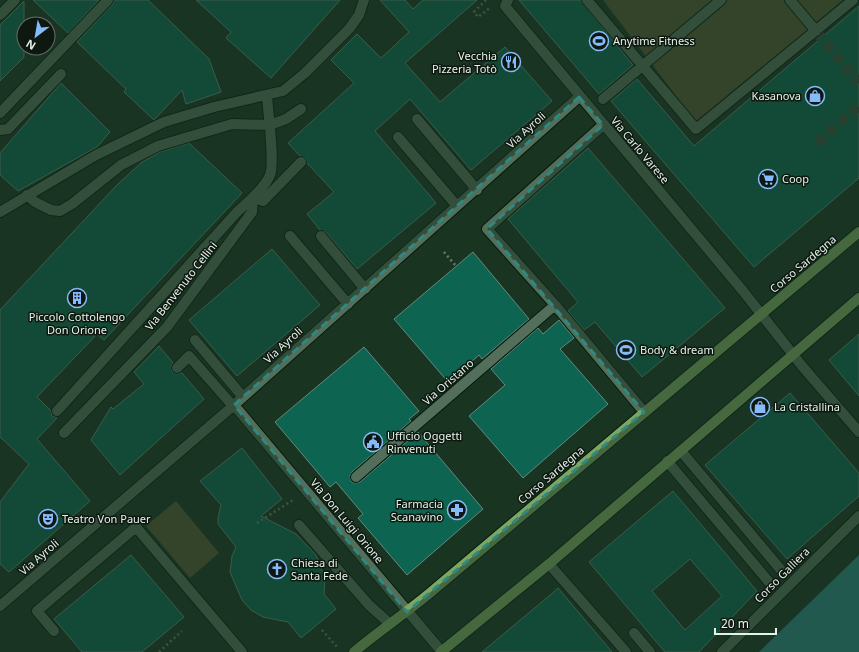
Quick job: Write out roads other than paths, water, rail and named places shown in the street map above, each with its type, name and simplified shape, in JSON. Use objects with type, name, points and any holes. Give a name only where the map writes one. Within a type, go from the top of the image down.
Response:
[{"type":"main road","name":"Corso Sardegna","points":[[354,652],[389,623],[407,612],[859,232]]},
{"type":"main road","points":[[441,652],[549,564],[667,461],[681,451],[859,298]]},
{"type":"street","points":[[0,15],[15,0]]},
{"type":"street","points":[[0,113],[108,0]]},
{"type":"street","points":[[0,212],[96,155],[164,122],[214,107],[267,96],[283,91],[305,73],[349,29],[359,15],[364,0]]},
{"type":"street","name":"Via Carlo Varese","points":[[508,0],[505,6],[579,97],[762,314]]},
{"type":"street","points":[[587,0],[696,129],[853,0]]},
{"type":"street","points":[[602,99],[721,0]]},
{"type":"street","points":[[790,0],[816,31]]},
{"type":"street","points":[[0,130],[8,129],[61,74]]},
{"type":"street","name":"Via Benvenuto Cellini","points":[[57,411],[237,212],[253,197],[270,175],[270,125],[267,96]]},
{"type":"street","name":"Via Ayroli","points":[[0,606],[234,406],[477,190],[579,97]]},
{"type":"street","points":[[27,195],[35,202],[50,210],[60,211],[72,204],[121,165],[158,146],[232,124],[270,125],[286,119],[301,110]]},
{"type":"street","points":[[417,119],[477,190]]},
{"type":"street","points":[[603,125],[487,230],[555,305],[644,412]]},
{"type":"street","points":[[398,137],[458,206]]},
{"type":"street","points":[[253,197],[264,201],[301,162]]},
{"type":"street","name":"Via Benvenuto Cellini","points":[[64,433],[167,326],[252,212],[253,197]]},
{"type":"street","points":[[290,236],[348,304]]},
{"type":"street","points":[[321,236],[365,289]]},
{"type":"street","name":"Via Oristano","points":[[356,477],[555,305]]},
{"type":"street","points":[[762,314],[793,354],[859,432]]},
{"type":"street","points":[[195,340],[243,397]]},
{"type":"street","name":"Via Don Luigi Orione","points":[[177,368],[189,356],[234,406],[441,652]]},
{"type":"street","points":[[681,451],[781,570]]},
{"type":"street","points":[[667,461],[769,582]]},
{"type":"street","name":"Corso Galliera","points":[[722,652],[859,516]]},
{"type":"street","points":[[299,525],[369,605],[389,623]]},
{"type":"street","points":[[54,631],[37,611],[136,526],[242,652]]},
{"type":"street","points":[[549,564],[626,652]]},
{"type":"street","points":[[634,633],[650,652]]},
{"type":"water","points":[[859,555],[859,652],[759,652]]},
{"type":"tunnel","points":[[816,31],[859,83]]},
{"type":"tunnel","points":[[817,143],[859,106]]},
{"type":"place","name":"Anytime Fitness","points":[[599,41]]},
{"type":"place","name":"Vecchia Pizzeria Totò","points":[[511,62]]},
{"type":"place","name":"Kasanova","points":[[815,96]]},
{"type":"place","name":"Coop","points":[[768,179]]},
{"type":"place","name":"Piccolo Cottolengo Don Orione","points":[[77,298]]},
{"type":"place","name":"Body & dream","points":[[626,350]]},
{"type":"place","name":"La Cristallina","points":[[760,407]]},
{"type":"place","name":"Ufficio Oggetti Rinvenuti","points":[[373,442]]},
{"type":"place","name":"Farmacia Scanavino","points":[[457,510]]},
{"type":"place","name":"Teatro Von Pauer","points":[[48,519]]},
{"type":"place","name":"Chiesa di Santa Fede","points":[[277,569]]}]
